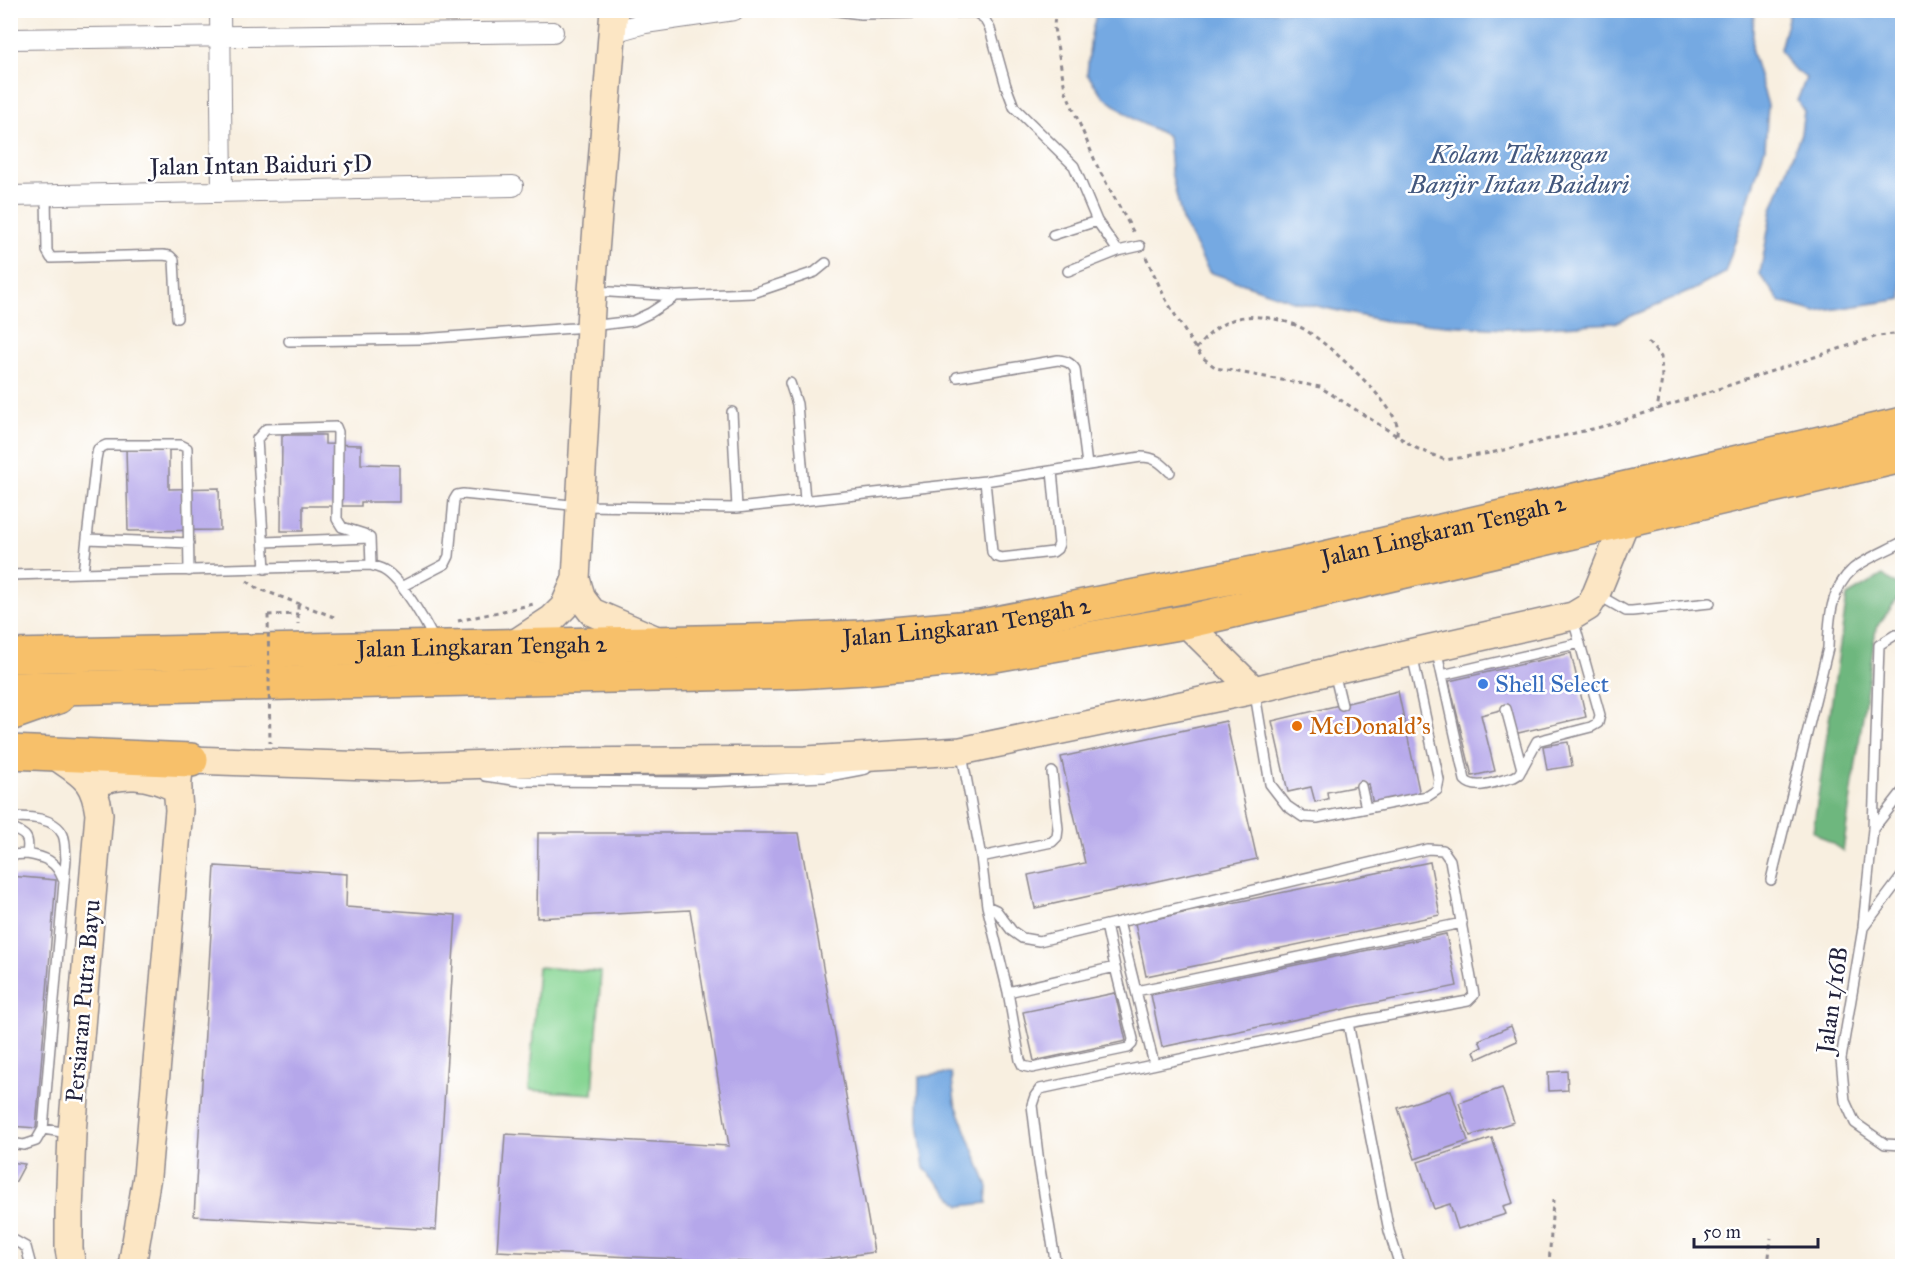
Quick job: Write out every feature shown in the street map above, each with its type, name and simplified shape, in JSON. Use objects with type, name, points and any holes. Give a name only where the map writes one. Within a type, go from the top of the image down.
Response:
[{"type":"highway","name":"Jalan Lingkaran Tengah 2","points":[[10,656],[860,637],[981,626],[1290,566],[1902,424]]},
{"type":"highway","name":"Jalan Lingkaran Tengah 2","points":[[10,689],[796,672],[865,668],[994,655],[1185,622],[1902,456]]},
{"type":"highway","points":[[10,714],[82,688]]},
{"type":"highway","points":[[10,752],[191,760]]},
{"type":"street","points":[[220,10],[222,192]]},
{"type":"street","points":[[664,643],[592,612],[582,599],[576,579],[592,291],[614,21],[645,23],[734,10]]},
{"type":"street","points":[[10,39],[553,32]]},
{"type":"street","name":"Jalan Intan Baiduri 5D","points":[[10,196],[513,186]]},
{"type":"street","points":[[132,1266],[147,1176],[179,810],[180,769],[183,764],[191,760],[400,767],[554,762],[806,760],[961,751],[1254,690],[1573,616],[1588,607],[1596,594],[1626,520]]},
{"type":"street","points":[[511,646],[552,619],[564,607],[576,579]]},
{"type":"street","points":[[1185,622],[1254,690]]},
{"type":"street","points":[[54,755],[80,773],[91,784],[108,778],[135,776],[162,781],[178,789]]},
{"type":"street","name":"Persiaran Putra Bayu","points":[[72,1266],[69,1249],[69,1212],[72,1133],[99,814],[91,784]]},
{"type":"lane","points":[[830,10],[861,14],[975,12],[984,18],[990,29],[1014,107],[1074,166],[1097,221],[1118,251]]},
{"type":"lane","points":[[46,195],[47,251],[51,258],[170,256],[174,260],[177,318]]},
{"type":"lane","points":[[1053,235],[1097,221]]},
{"type":"lane","points":[[1068,271],[1118,251],[1140,246]]},
{"type":"lane","points":[[592,291],[676,296],[753,294],[816,272],[826,263]]},
{"type":"lane","points":[[289,341],[420,339],[633,321],[676,296]]},
{"type":"lane","points":[[957,377],[1058,360],[1072,364],[1075,369],[1087,465]]},
{"type":"lane","points":[[790,383],[796,404],[805,500]]},
{"type":"lane","points":[[732,412],[736,508]]},
{"type":"lane","points":[[265,569],[258,439],[266,429],[336,427],[338,432],[337,519],[342,527],[370,538]]},
{"type":"lane","points":[[83,573],[98,449],[106,445],[181,445],[187,448],[189,571]]},
{"type":"lane","points":[[400,587],[445,564],[449,556],[454,500],[457,495],[462,494],[580,506],[736,508],[985,481],[1149,457],[1157,460],[1170,472]]},
{"type":"lane","points":[[985,481],[994,556],[1001,558],[1053,552],[1059,544],[1052,471]]},
{"type":"lane","points":[[370,538],[371,565]]},
{"type":"lane","points":[[264,542],[370,538]]},
{"type":"lane","points":[[87,539],[189,543]]},
{"type":"lane","points":[[1771,880],[1828,648],[1830,614],[1838,587],[1853,568],[1902,542]]},
{"type":"lane","points":[[10,575],[371,565],[385,570],[394,579],[425,620],[438,647]]},
{"type":"lane","points":[[1596,594],[1626,611],[1710,603]]},
{"type":"lane","points":[[1424,650],[1442,675],[1465,780],[1469,785],[1476,786],[1520,774],[1537,741],[1591,727],[1598,723],[1600,715],[1573,616]]},
{"type":"lane","points":[[1863,928],[1874,829],[1879,645],[1894,635],[1902,635]]},
{"type":"lane","points":[[1442,675],[1495,667],[1580,643]]},
{"type":"lane","points":[[1254,690],[1270,784],[1287,806],[1303,817],[1317,818],[1428,795],[1437,790],[1439,780],[1424,650]]},
{"type":"lane","points":[[1334,670],[1342,705]]},
{"type":"lane","points":[[1506,709],[1522,769]]},
{"type":"lane","points":[[961,751],[981,857],[987,906],[1023,1066],[1032,1068],[1128,1048],[1132,1044],[1133,1039],[1106,925]]},
{"type":"lane","points":[[981,857],[1052,842],[1057,837],[1052,772]]},
{"type":"lane","points":[[1361,786],[1366,808]]},
{"type":"lane","points":[[1874,829],[1902,792]]},
{"type":"lane","points":[[10,818],[24,816],[47,821],[57,826],[63,836],[66,859],[43,1129],[36,1141],[24,1145],[10,1143]]},
{"type":"lane","points":[[10,828],[21,832],[27,838],[29,844],[27,854]]},
{"type":"lane","points":[[987,906],[996,910],[1011,931],[1022,938],[1039,941],[1428,849],[1443,850],[1450,860],[1474,986],[1474,995],[1468,1001],[1348,1023],[1040,1089],[1032,1105],[1056,1266]]},
{"type":"lane","points":[[10,855],[41,856],[52,861],[64,881]]},
{"type":"lane","name":"Jalan 1/16B","points":[[1902,876],[1863,928],[1841,1059],[1845,1101],[1855,1123],[1885,1144],[1902,1145]]},
{"type":"lane","points":[[1119,922],[1154,1064]]},
{"type":"lane","points":[[1136,991],[1462,923]]},
{"type":"lane","points":[[1008,992],[1115,967]]},
{"type":"lane","points":[[1348,1023],[1389,1231],[1400,1266]]},
{"type":"lane","points":[[43,1129],[72,1133]]},
{"type":"lane","points":[[10,1238],[26,1247],[31,1266]]},
{"type":"path","points":[[1056,10],[1054,28],[1065,89],[1098,168],[1133,230],[1165,298],[1202,357],[1216,368],[1320,387],[1416,448],[1445,460],[1491,453],[1609,425],[1878,336],[1902,333]]},
{"type":"path","points":[[1196,350],[1213,329],[1237,318],[1269,317],[1300,327],[1327,346],[1362,377],[1396,422],[1397,436]]},
{"type":"path","points":[[1648,342],[1661,357],[1662,379],[1657,410]]},
{"type":"path","points":[[231,569],[256,588],[337,618]]},
{"type":"path","points":[[456,621],[543,601],[564,607]]},
{"type":"path","points":[[298,604],[298,624]]},
{"type":"path","points":[[270,743],[268,615],[298,614]]},
{"type":"path","points":[[1548,1266],[1553,1200]]},
{"type":"path","points":[[1768,1266],[1771,1238]]},
{"type":"green space","points":[[1883,575],[1902,589],[1902,593],[1876,628],[1843,851],[1813,831],[1847,596]]},
{"type":"green space","points":[[538,967],[601,972],[593,1094],[529,1090]]},
{"type":"water","name":"Kolam Takungan Banjir Intan Baiduri","points":[[1097,11],[1754,11],[1752,52],[1768,105],[1765,148],[1725,273],[1693,290],[1615,323],[1505,329],[1385,321],[1293,301],[1209,272],[1182,220],[1171,172],[1168,136],[1135,120],[1103,96],[1087,74],[1091,35]]},
{"type":"water","points":[[1790,11],[1902,11],[1902,299],[1816,312],[1780,302],[1760,274],[1772,209],[1801,133],[1804,111],[1797,101],[1806,78],[1789,65],[1780,49]]},
{"type":"water","points":[[951,1073],[955,1102],[988,1187],[987,1203],[960,1206],[924,1168],[918,1122],[919,1077]]},
{"type":"building","points":[[282,435],[325,435],[325,444],[361,445],[361,464],[399,465],[399,502],[361,502],[361,506],[303,506],[303,531],[281,531]]},
{"type":"building","points":[[169,446],[169,489],[219,488],[220,530],[128,531],[126,447]]},
{"type":"building","points":[[1571,653],[1586,717],[1514,734],[1508,708],[1481,715],[1495,771],[1472,776],[1449,681]]},
{"type":"building","points":[[1398,691],[1420,795],[1373,805],[1369,784],[1327,792],[1328,799],[1315,802],[1311,787],[1288,792],[1272,721]]},
{"type":"building","points":[[1226,721],[1257,859],[1035,908],[1028,875],[1085,863],[1061,757]]},
{"type":"building","points":[[1568,742],[1572,766],[1547,770],[1543,746]]},
{"type":"building","points":[[538,833],[799,833],[874,1252],[792,1264],[497,1251],[505,1134],[729,1146],[690,910],[537,918]]},
{"type":"building","points":[[1430,862],[1440,915],[1146,976],[1135,923]]},
{"type":"building","points":[[215,866],[347,874],[346,907],[456,915],[436,1230],[194,1216]]},
{"type":"building","points":[[10,876],[56,880],[36,1128],[10,1126]]},
{"type":"building","points":[[1446,934],[1457,986],[1162,1047],[1151,995]]},
{"type":"building","points":[[1115,993],[1126,1041],[1034,1061],[1023,1012]]},
{"type":"building","points":[[1511,1026],[1517,1041],[1477,1059],[1474,1051],[1482,1047],[1479,1040]]},
{"type":"building","points":[[1567,1071],[1568,1090],[1549,1091],[1548,1072]]},
{"type":"building","points":[[1502,1088],[1514,1122],[1470,1136],[1459,1103]]},
{"type":"building","points":[[1451,1090],[1468,1141],[1415,1159],[1398,1108]]},
{"type":"building","points":[[1492,1138],[1513,1203],[1503,1206],[1506,1214],[1458,1229],[1450,1204],[1434,1209],[1418,1162]]},
{"type":"building","points":[[10,1162],[25,1164],[16,1181],[10,1186]]},
{"type":"place","name":"Shell Select","points":[[1483,684]]},
{"type":"place","name":"McDonald's","points":[[1297,726]]}]
